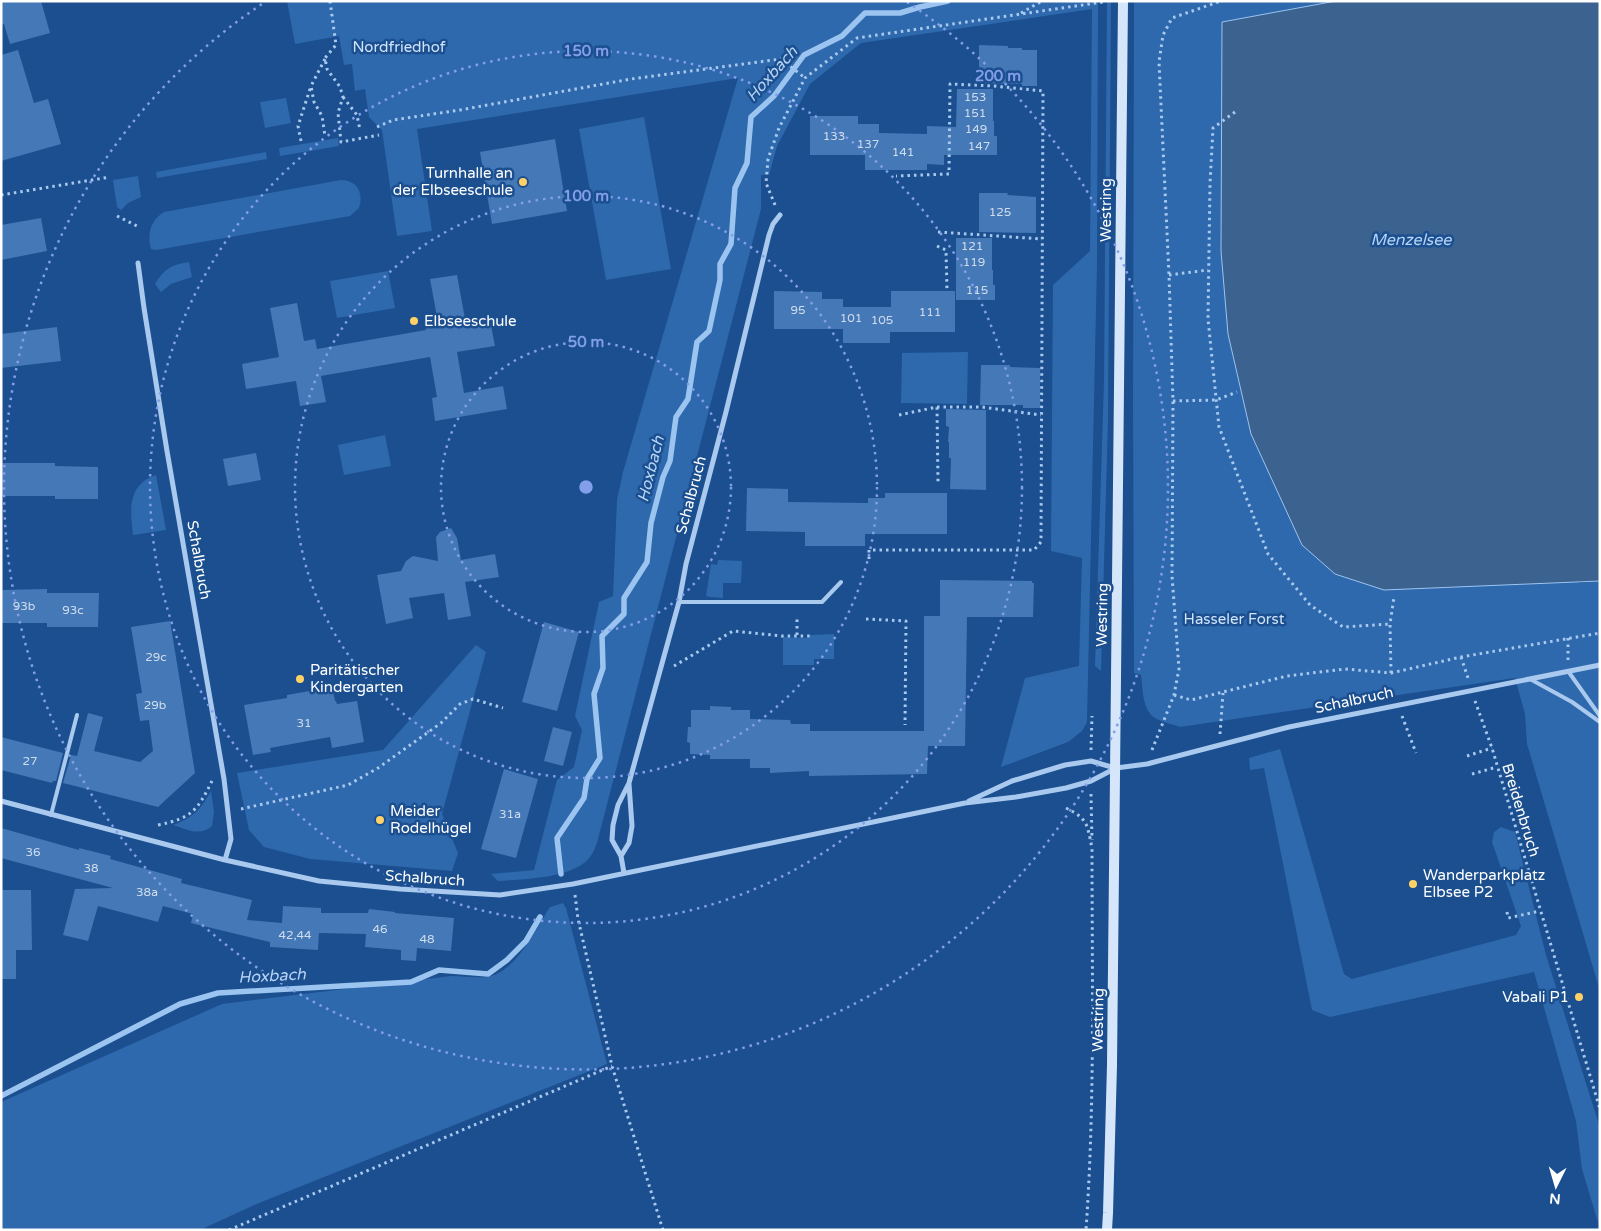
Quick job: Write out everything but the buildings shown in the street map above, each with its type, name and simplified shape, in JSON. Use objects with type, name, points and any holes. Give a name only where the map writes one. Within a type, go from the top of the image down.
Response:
[{"type":"main road","name":"Westring","points":[[1106,1230],[1112,1065],[1123,1]]},
{"type":"street","name":"Schalbruch","points":[[624,874],[622,856],[612,840],[613,825],[618,805],[629,783],[679,602],[686,564],[726,412],[769,235],[773,224],[780,216]]},
{"type":"street","name":"Schalbruch","points":[[138,263],[224,779],[231,839],[225,860]]},
{"type":"street","name":"Schalbruch","points":[[1,802],[225,860],[319,881],[500,896],[624,874],[965,803],[1016,797],[1066,788],[1091,781],[1116,768],[1147,764],[1289,727],[1600,665]]},
{"type":"street","name":"Schalbruch","points":[[965,803],[1012,781],[1065,764],[1091,761],[1116,768]]},
{"type":"street","name":"Schalbruch","points":[[622,856],[629,843],[632,826],[629,783]]},
{"type":"lane","points":[[679,602],[822,602],[841,582]]},
{"type":"lane","points":[[1568,671],[1600,716]]},
{"type":"lane","points":[[1528,678],[1572,702],[1600,722]]},
{"type":"lane","points":[[51,815],[77,715]]},
{"type":"path","points":[[301,141],[298,126],[311,86],[325,58],[336,45],[330,1]]},
{"type":"path","points":[[1018,14],[1042,1]]},
{"type":"path","points":[[1147,764],[1174,695],[1179,669],[1172,576],[1173,401],[1169,275],[1158,62],[1163,35],[1172,18],[1221,1]]},
{"type":"path","points":[[780,216],[766,183],[768,159],[779,128],[805,78],[857,38],[1103,2]]},
{"type":"path","points":[[325,58],[327,69],[340,87],[343,97],[357,115],[360,130]]},
{"type":"path","points":[[377,127],[393,120],[460,110],[631,79],[781,59],[805,78]]},
{"type":"path","points":[[869,559],[869,550],[1034,550],[1041,542],[1043,91],[950,84],[949,174],[896,176]]},
{"type":"path","points":[[311,86],[314,102],[322,116],[324,136]]},
{"type":"path","points":[[343,97],[338,114],[341,142],[378,135]]},
{"type":"path","points":[[1235,112],[1213,128],[1210,184],[1208,319],[1218,427],[1268,554],[1310,605],[1343,627],[1390,624]]},
{"type":"path","points":[[1,195],[110,177]]},
{"type":"path","points":[[117,216],[137,226]]},
{"type":"path","points":[[938,232],[1042,239]]},
{"type":"path","points":[[937,246],[946,250],[947,291]]},
{"type":"path","points":[[1169,275],[1208,270]]},
{"type":"path","points":[[1173,401],[1216,400],[1237,392]]},
{"type":"path","points":[[899,415],[937,407],[982,407],[1041,415]]},
{"type":"path","points":[[937,407],[938,483]]},
{"type":"path","points":[[1391,673],[1390,624],[1394,597]]},
{"type":"path","points":[[796,636],[797,618]]},
{"type":"path","points":[[866,620],[906,621],[905,725]]},
{"type":"path","points":[[674,666],[733,631],[782,636],[810,636]]},
{"type":"path","points":[[1174,695],[1191,700],[1287,676],[1345,670],[1391,673],[1461,656],[1600,633]]},
{"type":"path","points":[[1568,638],[1568,671]]},
{"type":"path","name":"Breidenbruch","points":[[1461,656],[1492,748],[1600,1110]]},
{"type":"path","points":[[1219,745],[1224,693]]},
{"type":"path","points":[[241,809],[348,785],[378,768],[433,728],[460,704],[473,699],[503,708]]},
{"type":"path","points":[[1398,704],[1416,753]]},
{"type":"path","points":[[1467,756],[1492,748]]},
{"type":"path","points":[[1472,774],[1497,766]]},
{"type":"path","points":[[158,825],[176,822],[192,813],[206,795],[212,781]]},
{"type":"path","points":[[1066,808],[1080,815],[1088,826],[1092,848],[1093,1043],[1090,1175],[1086,1230]]},
{"type":"path","points":[[573,884],[578,919],[612,1066],[663,1230]]},
{"type":"path","points":[[1507,912],[1508,918],[1540,911]]},
{"type":"path","points":[[228,1230],[612,1066]]},
{"type":"green space","name":"Nordfriedhof","points":[[287,1],[1098,1],[1097,263],[1087,722],[1082,731],[1068,742],[1001,767],[1025,678],[1079,666],[1082,558],[1051,551],[1053,285],[1090,251],[1092,9],[861,43],[810,84],[777,146],[769,175],[761,175],[761,209],[597,843],[590,857],[572,870],[547,877],[498,881],[491,874],[534,870],[557,780],[574,767],[582,730],[575,716],[599,602],[613,596],[617,500],[623,472],[738,78],[417,129],[432,231],[397,236],[382,130],[369,117],[365,89],[355,91],[352,64],[344,65],[339,36],[295,44]]},
{"type":"green space","points":[[1107,1],[1111,1],[1108,420],[1101,671],[1095,666],[1104,381]]},
{"type":"green space","name":"Hasseler Forst","points":[[1134,1],[1336,1],[1222,22],[1228,334],[1251,434],[1579,583],[1600,581],[1600,991],[1527,744],[1525,714],[1515,678],[1180,727],[1157,719],[1148,711],[1143,694],[1141,675],[1134,673]]},
{"type":"green space","points":[[286,98],[291,123],[265,128],[260,102]]},
{"type":"green space","points":[[644,117],[671,269],[606,280],[579,129]]},
{"type":"green space","points":[[338,138],[339,146],[280,156],[279,148]]},
{"type":"green space","points":[[266,152],[267,159],[157,178],[156,172]]},
{"type":"green space","points":[[138,176],[141,197],[128,203],[121,210],[117,207],[113,180]]},
{"type":"green space","points":[[341,180],[355,185],[361,197],[359,208],[350,216],[156,250],[151,249],[149,238],[151,228],[156,219],[164,212]]},
{"type":"green space","points":[[189,262],[192,277],[171,284],[161,292],[155,284],[162,274],[173,266]]},
{"type":"green space","points":[[388,271],[395,308],[337,318],[330,281]]},
{"type":"green space","points":[[968,352],[967,404],[901,403],[902,353]]},
{"type":"green space","points":[[385,435],[391,466],[344,475],[338,445]]},
{"type":"green space","points":[[156,475],[166,530],[133,535],[132,499],[140,485]]},
{"type":"green space","points":[[718,560],[742,561],[741,583],[723,583],[723,598],[706,596],[711,564],[717,565]]},
{"type":"green space","points":[[834,634],[834,659],[814,659],[814,665],[783,665],[783,637],[809,638],[810,635]]},
{"type":"green space","points":[[476,645],[486,652],[442,814],[458,853],[452,871],[310,859],[264,847],[249,830],[237,773],[383,750]]},
{"type":"green space","points":[[1280,749],[1344,974],[1352,979],[1516,935],[1521,926],[1492,842],[1494,832],[1501,827],[1515,832],[1546,955],[1600,1128],[1600,1229],[1582,1169],[1576,1121],[1534,972],[1330,1017],[1312,1010],[1264,768],[1250,770],[1249,758]]},
{"type":"green space","points":[[211,791],[214,812],[212,826],[198,832],[173,825],[196,812]]},
{"type":"green space","points":[[563,903],[566,908],[607,1064],[259,1203],[200,1230],[1,1230],[1,1102],[222,1004],[451,976],[486,977],[497,974],[507,968],[524,949],[550,907]]},
{"type":"water","name":"Menzelsee","points":[[1336,1],[1600,1],[1600,581],[1384,590],[1335,574],[1302,545],[1251,434],[1228,334],[1221,251],[1222,22]]},
{"type":"waterway","name":"Hoxbach","points":[[561,874],[557,838],[584,798],[587,779],[600,758],[594,694],[603,668],[602,636],[624,614],[624,598],[647,562],[651,523],[663,477],[670,461],[676,417],[688,399],[697,342],[709,331],[720,280],[720,264],[731,244],[735,188],[747,163],[751,117],[774,96],[804,55],[842,36],[865,13],[900,13],[948,1]]},
{"type":"waterway","name":"Hoxbach","points":[[1,1096],[180,1004],[218,993],[411,982],[439,970],[488,974],[507,960],[526,941],[540,917]]},
{"type":"place","name":"Turnhalle an der Elbseeschule","points":[[523,182]]},
{"type":"place","name":"Elbseeschule","points":[[414,321]]},
{"type":"place","name":"Paritätischer Kindergarten","points":[[300,679]]},
{"type":"place","name":"Meider Rodelhügel","points":[[380,820]]},
{"type":"place","name":"Wanderparkplatz Elbsee P2","points":[[1413,884]]},
{"type":"place","name":"Vabali P1","points":[[1579,997]]}]
